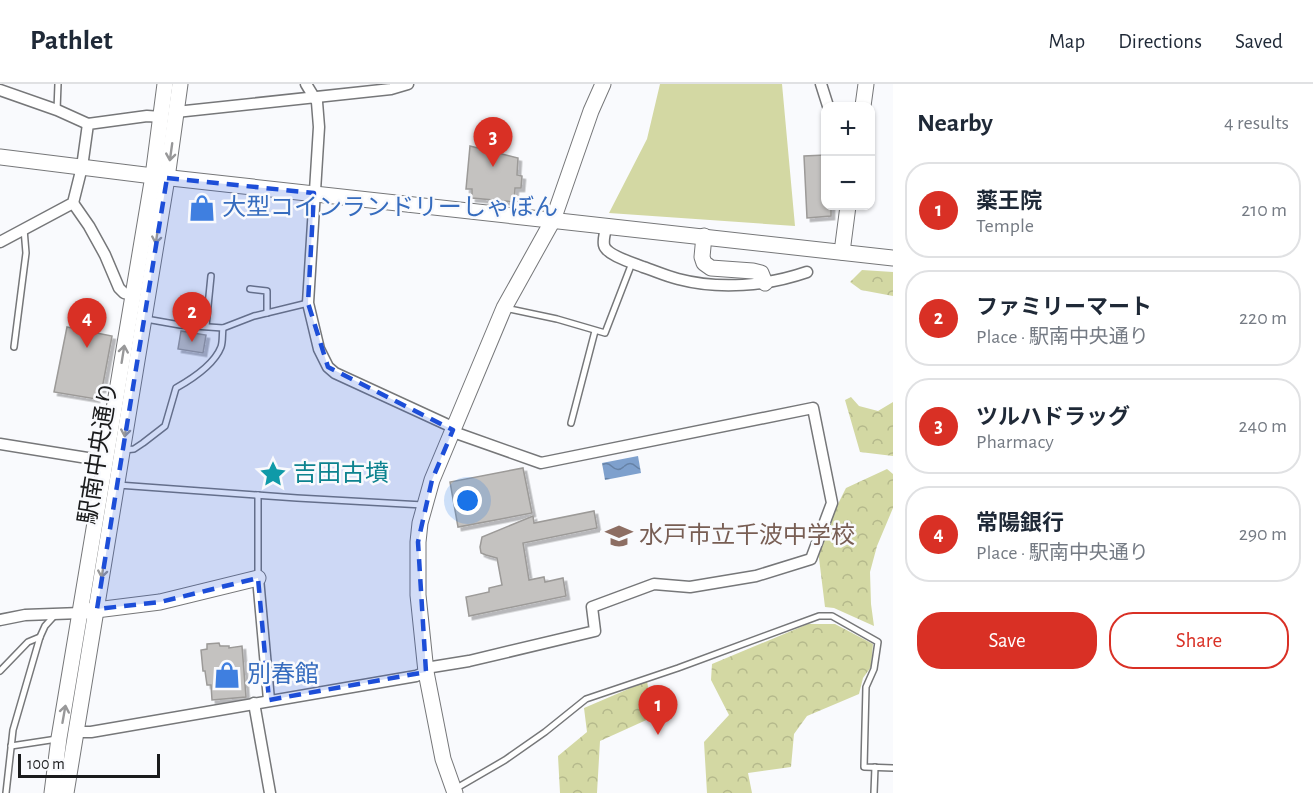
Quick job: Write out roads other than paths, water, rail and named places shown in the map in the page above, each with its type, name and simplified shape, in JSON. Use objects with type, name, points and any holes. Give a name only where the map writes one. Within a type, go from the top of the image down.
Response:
[{"type":"street","name":"駅南中央通り","points":[[66,793],[143,319],[160,177],[161,117],[165,84]]},
{"type":"street","name":"駅南中央通り","points":[[52,793],[59,738],[133,295],[176,112],[180,84]]},
{"type":"street","points":[[76,732],[91,732],[416,676],[432,667],[469,661],[595,631],[592,607],[654,584],[690,587],[756,576],[811,559],[832,503],[813,408],[541,463],[459,434],[448,425],[335,373],[328,367],[319,349],[308,303],[319,127],[317,102],[306,84]]},
{"type":"street","points":[[176,112],[391,89],[408,84]]},
{"type":"street","points":[[454,792],[443,759],[426,672],[420,620],[418,542],[424,505],[432,480],[504,308],[554,220],[591,111],[603,84]]},
{"type":"street","points":[[821,84],[827,102]]},
{"type":"street","points":[[864,102],[866,84]]},
{"type":"street","points":[[0,90],[57,110],[88,124],[147,116],[161,117]]},
{"type":"street","points":[[0,242],[73,203],[82,167],[88,124]]},
{"type":"street","points":[[0,157],[160,177],[893,258]]},
{"type":"street","points":[[73,203],[105,255],[119,288],[124,293],[133,295]]},
{"type":"street","points":[[842,252],[848,210]]},
{"type":"street","points":[[607,226],[604,246],[608,252],[679,279],[726,285],[765,283],[807,273]]},
{"type":"street","points":[[704,236],[702,257],[704,264],[711,268],[761,273],[765,283]]},
{"type":"street","points":[[0,444],[106,461]]},
{"type":"street","points":[[0,620],[25,615],[81,613],[160,602],[258,578],[269,700]]},
{"type":"street","points":[[254,703],[270,793]]},
{"type":"lane","points":[[57,110],[58,84]]},
{"type":"lane","points":[[14,347],[26,253],[24,229]]},
{"type":"lane","points":[[504,308],[557,319],[605,333],[632,263]]},
{"type":"lane","points":[[206,326],[211,276]]},
{"type":"lane","points":[[250,289],[267,291],[267,313]]},
{"type":"lane","points":[[143,319],[180,325],[223,328],[254,316],[308,303]]},
{"type":"lane","points":[[122,451],[134,449],[165,426],[176,388],[194,378],[213,359],[220,348],[223,328]]},
{"type":"lane","points":[[571,423],[595,331]]},
{"type":"lane","points":[[117,484],[424,505]]},
{"type":"lane","points":[[258,495],[258,578]]},
{"type":"lane","points":[[6,793],[13,730],[40,637],[45,626],[55,614]]},
{"type":"lane","points":[[454,792],[545,732],[586,699],[819,616],[832,616],[879,642],[874,669],[866,687],[864,767],[893,768]]},
{"type":"lane","points":[[0,671],[28,642],[40,637]]},
{"type":"lane","points":[[11,746],[59,738]]},
{"type":"lane","points":[[874,793],[875,767]]},
{"type":"water","points":[[638,456],[641,473],[605,480],[602,463]]},
{"type":"place","name":"ツルハドラッグ","points":[[493,167]]},
{"type":"place","name":"大型コインランドリーしゃぼん","points":[[202,208]]},
{"type":"place","name":"ファミリーマート","points":[[192,342]]},
{"type":"place","name":"常陽銀行","points":[[87,348]]},
{"type":"place","name":"吉田古墳","points":[[273,474]]},
{"type":"place","name":"水戸市立千波中学校","points":[[619,536]]},
{"type":"place","name":"別春館","points":[[227,675]]},
{"type":"place","name":"薬王院","points":[[658,735]]}]
